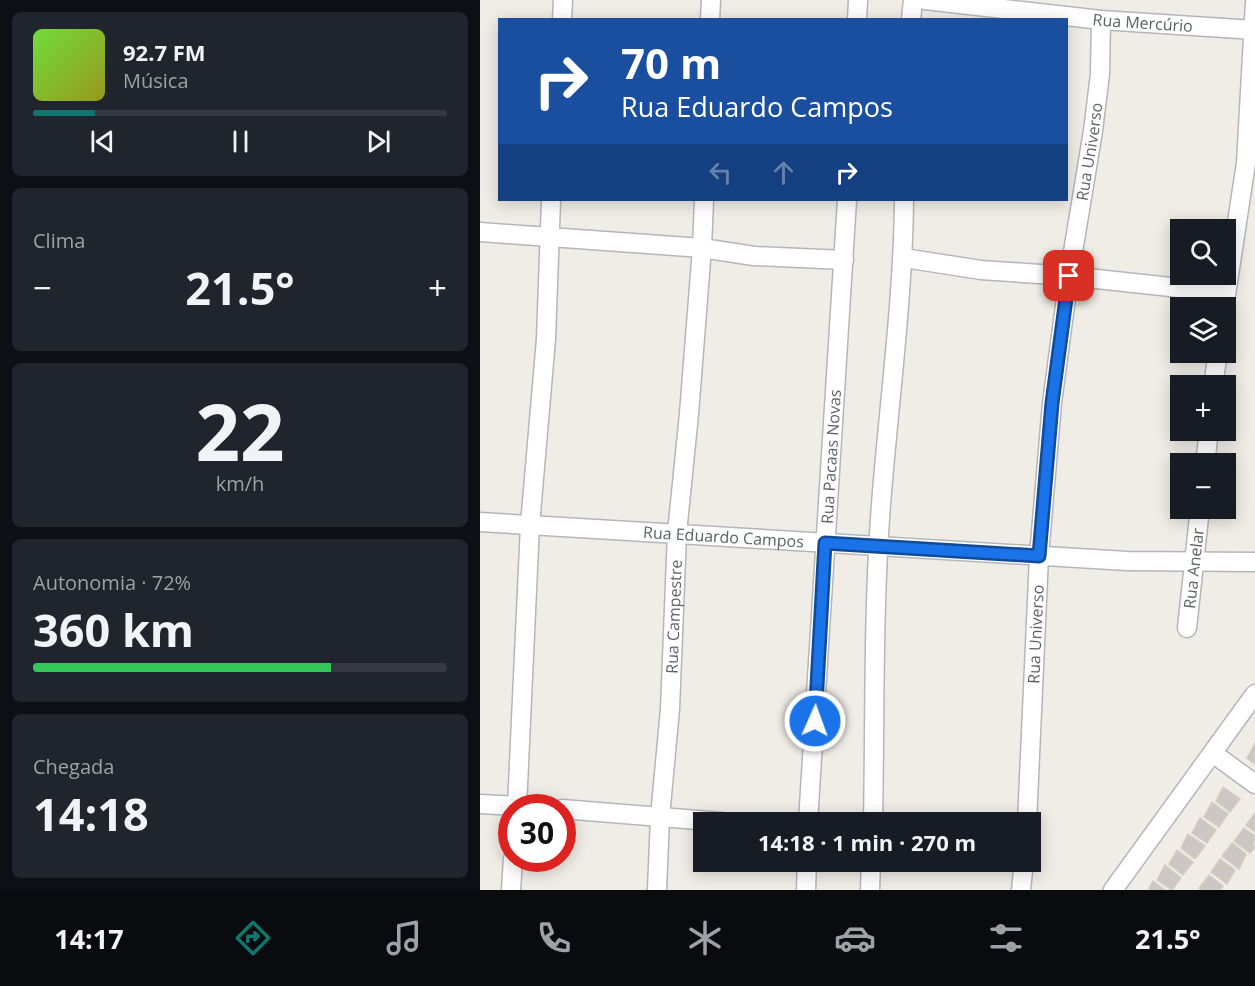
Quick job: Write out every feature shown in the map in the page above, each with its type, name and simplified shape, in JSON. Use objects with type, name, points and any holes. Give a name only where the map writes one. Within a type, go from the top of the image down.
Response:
[{"type":"street","points":[[562,0],[562,18]]},
{"type":"street","points":[[710,18],[711,0]]},
{"type":"street","points":[[857,18],[858,0]]},
{"type":"street","points":[[912,18],[913,0]]},
{"type":"street","name":"Rua Mercúrio","points":[[925,0],[1101,20],[1254,30]]},
{"type":"street","points":[[1225,297],[1246,163],[1255,2]]},
{"type":"street","name":"Rua Universo","points":[[1027,812],[1039,556],[1052,403],[1069,276],[1093,131],[1100,74],[1101,20]]},
{"type":"street","points":[[523,794],[530,525],[546,339],[551,201]]},
{"type":"street","name":"Rua Campestre","points":[[657,890],[660,817],[670,709],[677,533],[689,414],[704,201]]},
{"type":"street","name":"Rua Pacaas Novas","points":[[809,812],[847,201]]},
{"type":"street","points":[[873,812],[874,638],[879,546],[904,258],[904,201]]},
{"type":"street","points":[[480,231],[702,248],[754,256],[844,260]]},
{"type":"street","points":[[904,258],[981,270],[1069,276],[1206,297]]},
{"type":"street","name":"Rua Anelar","points":[[1187,628],[1199,519]]},
{"type":"street","name":"Rua Eduardo Campos","points":[[480,522],[1127,561],[1255,562]]},
{"type":"street","points":[[1113,890],[1255,694]]},
{"type":"street","points":[[1218,757],[1255,784]]},
{"type":"street","points":[[480,804],[498,805]]},
{"type":"street","points":[[576,810],[693,820]]},
{"type":"street","points":[[512,890],[513,872]]},
{"type":"street","points":[[806,890],[807,872]]},
{"type":"street","points":[[870,890],[871,872]]},
{"type":"street","points":[[1021,890],[1023,872]]},
{"type":"building","points":[[1255,743],[1255,764],[1247,758]]},
{"type":"building","points":[[1223,787],[1240,799],[1230,812],[1216,801]]},
{"type":"building","points":[[1212,802],[1228,814],[1219,827],[1204,817]]},
{"type":"building","points":[[1255,813],[1255,832],[1246,825]]},
{"type":"building","points":[[1200,818],[1216,830],[1207,843],[1192,833]]},
{"type":"building","points":[[1244,828],[1255,836],[1253,845],[1255,847],[1250,853],[1234,841]]},
{"type":"building","points":[[1188,834],[1205,846],[1195,859],[1181,848]]},
{"type":"building","points":[[1232,843],[1246,854],[1239,869],[1222,856]]},
{"type":"building","points":[[1177,850],[1193,862],[1183,875],[1169,864]]},
{"type":"building","points":[[1220,859],[1235,870],[1227,884],[1211,872]]},
{"type":"building","points":[[1165,865],[1181,878],[1172,890],[1157,880]]},
{"type":"building","points":[[1209,875],[1223,886],[1220,890],[1199,888]]},
{"type":"building","points":[[1153,881],[1165,890],[1150,890]]},
{"type":"route","points":[[815,721],[825,543],[1039,556],[1052,403],[1069,276]]}]
